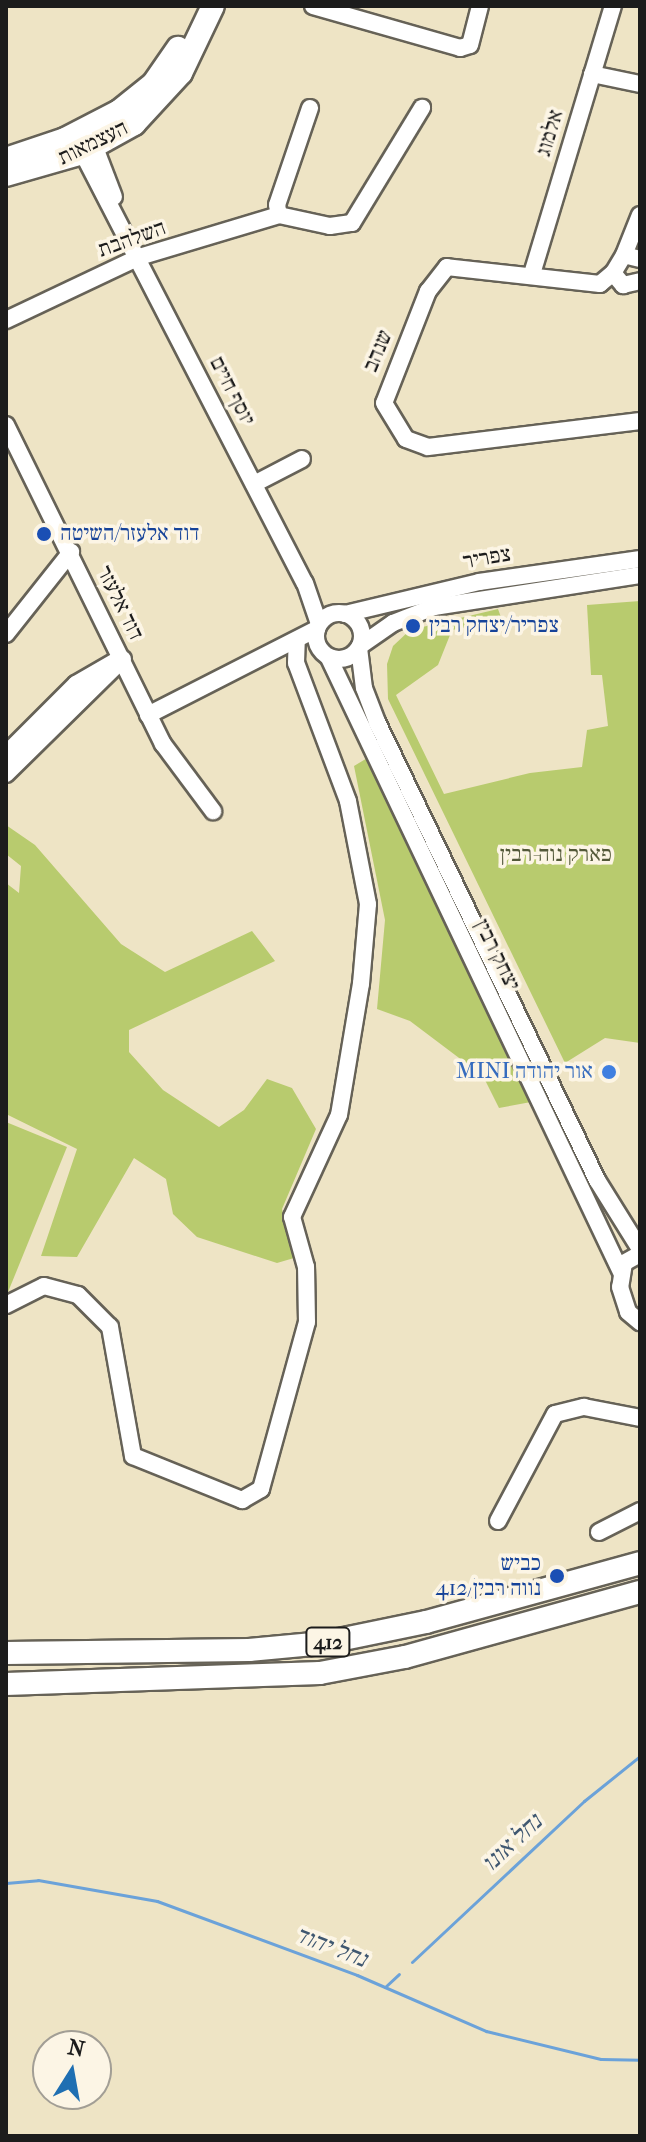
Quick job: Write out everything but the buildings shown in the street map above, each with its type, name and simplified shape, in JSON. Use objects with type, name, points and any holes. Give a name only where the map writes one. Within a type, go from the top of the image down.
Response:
[{"type":"main road","name":"העצמאות","points":[[6,159],[85,141],[153,84],[179,47],[196,6]]},
{"type":"main road","name":"העצמאות","points":[[6,175],[134,124],[172,85],[213,6]]},
{"type":"main road","name":"412","points":[[6,1653],[249,1650],[324,1643],[426,1622],[640,1563]]},
{"type":"main road","name":"412","points":[[6,1684],[320,1673],[405,1657],[640,1592]]},
{"type":"street","points":[[313,6],[355,12],[460,48],[470,45],[480,6]]},
{"type":"street","name":"אלמוג","points":[[532,274],[613,6]]},
{"type":"street","points":[[592,74],[640,84]]},
{"type":"street","points":[[279,215],[279,192],[310,108]]},
{"type":"street","name":"השלהבת","points":[[6,320],[139,257],[279,215],[330,226],[352,223],[422,108]]},
{"type":"street","name":"יוסף חיים","points":[[85,141],[139,257],[305,583],[318,627]]},
{"type":"street","points":[[636,284],[613,273],[634,257],[638,221]]},
{"type":"street","name":"שנהב","points":[[613,273],[600,284],[457,266],[434,277],[385,392],[386,413],[406,439],[437,447],[640,421]]},
{"type":"street","name":"דוד אלעזר","points":[[6,425],[71,552],[148,715],[180,773],[213,811]]},
{"type":"street","points":[[254,484],[302,459]]},
{"type":"street","points":[[6,634],[71,552]]},
{"type":"street","name":"צפריר","points":[[344,614],[479,582],[640,559]]},
{"type":"street","name":"צפריר","points":[[359,647],[393,623],[434,607],[640,575]]},
{"type":"street","name":"יוסף חיים","points":[[305,583],[344,614]]},
{"type":"street","points":[[148,715],[262,658],[296,646],[328,616],[344,614],[360,627],[359,647],[344,659],[296,646]]},
{"type":"street","points":[[318,627],[316,643],[328,657]]},
{"type":"street","points":[[6,1305],[44,1286],[78,1295],[110,1327],[133,1456],[242,1500],[261,1489],[300,1360],[310,1298],[292,1217],[339,1115],[361,984],[368,904],[348,801],[296,646]]},
{"type":"street","name":"יצחק רבין","points":[[359,647],[364,688],[377,722],[597,1180],[640,1251]]},
{"type":"street","name":"יצחק רבין","points":[[328,657],[621,1272],[620,1292],[636,1319]]},
{"type":"street","points":[[6,754],[76,684],[123,659]]},
{"type":"street","points":[[6,774],[123,659]]},
{"type":"street","points":[[621,1272],[628,1258],[640,1251]]},
{"type":"street","points":[[636,1319],[640,1332]]},
{"type":"street","points":[[498,1521],[555,1414],[584,1407],[640,1418]]},
{"type":"street","points":[[599,1532],[640,1511]]},
{"type":"green space","name":"פארק נוה-רבין","points":[[640,601],[640,1043],[605,1038],[565,1063],[388,699],[387,664],[393,646],[410,630],[498,609],[502,620],[452,630],[438,665],[396,695],[444,794],[530,773],[582,767],[587,730],[608,726],[602,675],[591,675],[587,605]]},
{"type":"green space","points":[[374,754],[531,1102],[499,1108],[483,1076],[410,1021],[377,1009],[385,920],[354,766]]},
{"type":"green space","points":[[6,825],[35,845],[121,944],[165,972],[252,931],[275,961],[129,1030],[129,1052],[163,1090],[219,1127],[244,1110],[267,1079],[292,1088],[316,1129],[282,1209],[294,1258],[277,1263],[197,1237],[173,1214],[166,1179],[134,1158],[77,1257],[41,1256],[77,1149],[6,1114],[6,883],[19,893],[21,866],[6,854]]},
{"type":"green space","points":[[6,1122],[67,1147],[6,1297]]},
{"type":"waterway","name":"נחל אונו","points":[[412,1962],[584,1801],[640,1756]]},
{"type":"waterway","name":"נחל יהוד","points":[[6,1883],[38,1880],[157,1901],[357,1975],[486,2031],[601,2059],[640,2060]]},
{"type":"waterway","points":[[385,1987],[399,1974]]},
{"type":"place","name":"דוד אלעזר/השיטה","points":[[44,534]]},
{"type":"place","name":"צפריר/יצחק רבין","points":[[413,626]]},
{"type":"place","name":"MINI אור יהודה","points":[[609,1072]]},
{"type":"place","name":"כביש 412/נווה רבין","points":[[557,1576]]}]
